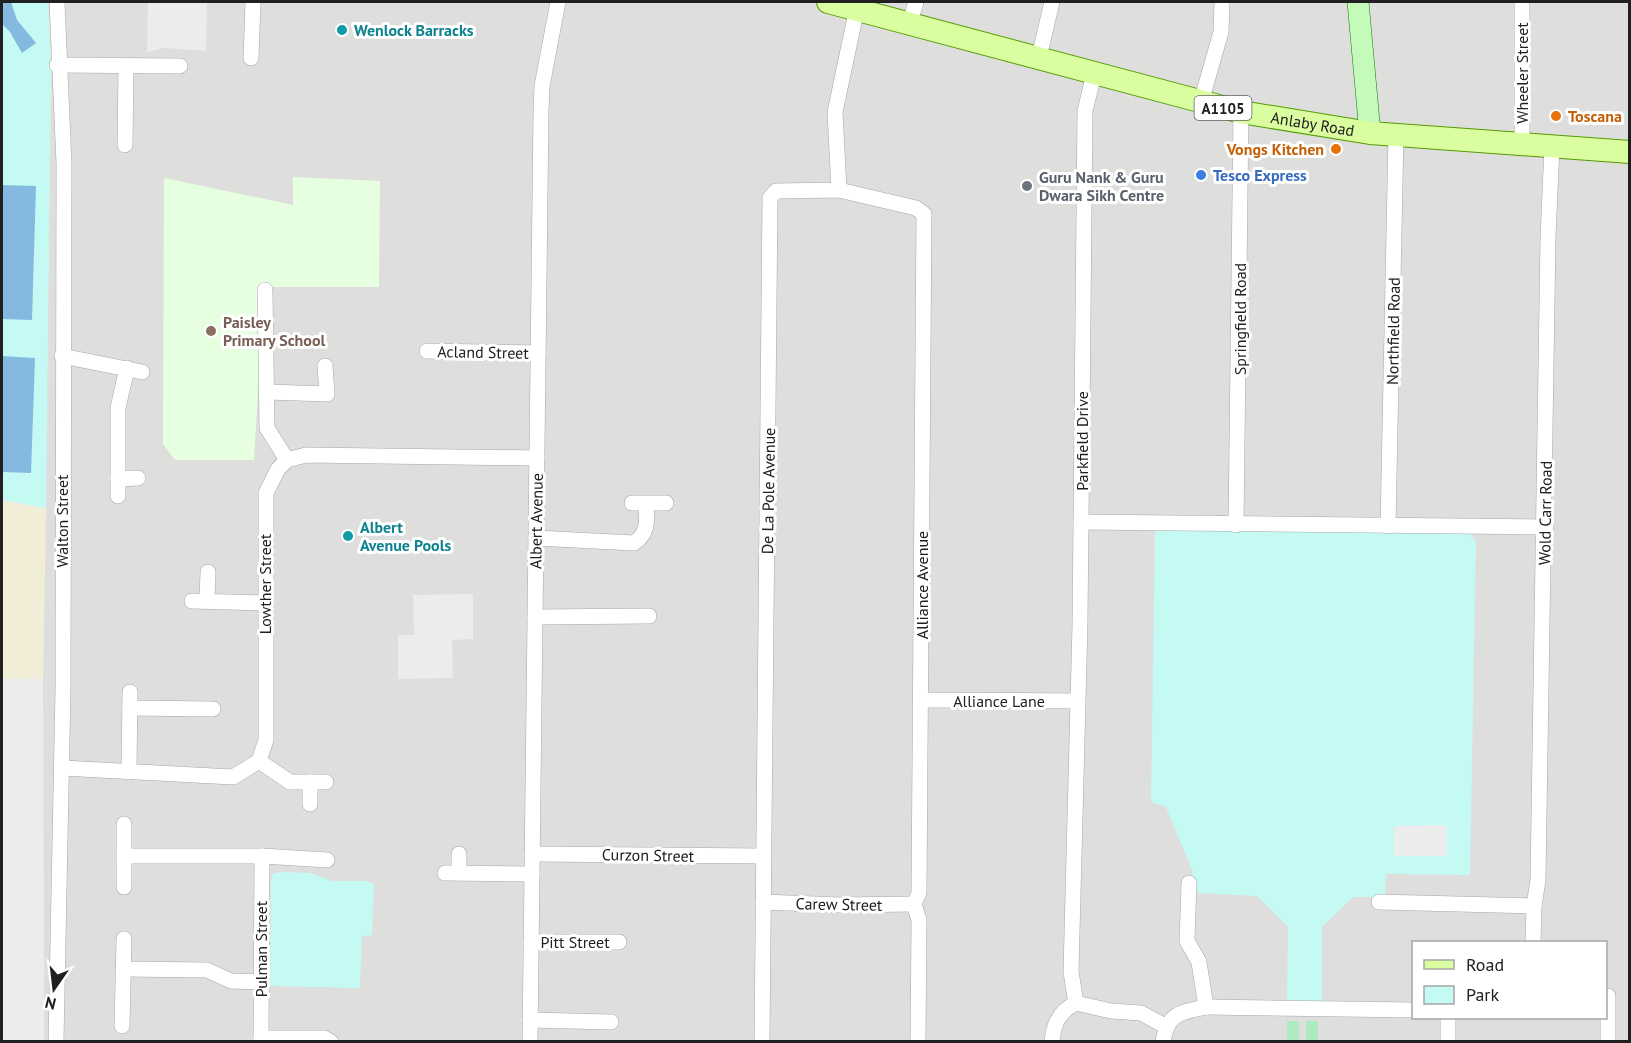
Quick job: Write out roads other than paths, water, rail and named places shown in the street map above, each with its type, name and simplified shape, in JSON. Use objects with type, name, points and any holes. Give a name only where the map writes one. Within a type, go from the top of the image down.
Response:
[{"type":"main road","name":"Anlaby Road","points":[[828,2],[857,8],[913,12],[1094,74],[1241,112],[1370,133],[1629,152]]},
{"type":"street","name":"Walton Street","points":[[56,1041],[62,768],[64,164],[57,65],[57,2]]},
{"type":"street","points":[[251,57],[253,2]]},
{"type":"street","name":"Albert Avenue","points":[[530,1041],[542,86],[558,2]]},
{"type":"street","points":[[1039,57],[1052,2]]},
{"type":"street","points":[[1201,102],[1221,32],[1222,2]]},
{"type":"street","points":[[1358,2],[1370,133]]},
{"type":"street","name":"Wheeler Street","points":[[1522,2],[1522,145]]},
{"type":"street","points":[[839,190],[835,112],[857,8]]},
{"type":"street","points":[[57,65],[180,66]]},
{"type":"street","points":[[125,145],[126,66]]},
{"type":"street","name":"Parkfield Drive","points":[[1076,1002],[1071,972],[1081,522],[1085,111],[1094,74]]},
{"type":"street","name":"Springfield Road","points":[[1236,525],[1241,112]]},
{"type":"street","name":"Northfield Road","points":[[1388,526],[1396,135]]},
{"type":"street","name":"Wold Carr Road","points":[[1533,941],[1534,906],[1538,880],[1546,527],[1548,237],[1552,147]]},
{"type":"street","name":"Alliance Avenue","points":[[839,190],[916,208],[924,214],[920,893],[914,904],[919,920],[918,1041]]},
{"type":"street","name":"De La Pole Avenue","points":[[762,1041],[770,198],[776,191],[839,190]]},
{"type":"street","points":[[265,290],[267,428],[287,460],[306,455],[350,454],[537,458]]},
{"type":"street","name":"Acland Street","points":[[428,351],[538,353]]},
{"type":"street","points":[[62,356],[142,372]]},
{"type":"street","points":[[267,392],[327,394],[325,366]]},
{"type":"street","points":[[118,496],[118,408],[127,368]]},
{"type":"street","name":"Lowther Street","points":[[259,761],[266,741],[266,493],[278,468],[287,460]]},
{"type":"street","points":[[118,479],[138,478]]},
{"type":"street","points":[[536,538],[634,543],[643,537],[647,527],[639,503],[666,503]]},
{"type":"street","points":[[1081,522],[1546,527]]},
{"type":"street","points":[[208,572],[199,601],[265,603]]},
{"type":"street","points":[[535,617],[649,616]]},
{"type":"street","points":[[129,772],[130,700],[213,709]]},
{"type":"street","name":"Alliance Lane","points":[[921,700],[1077,701]]},
{"type":"street","points":[[62,768],[233,777],[259,761],[290,782],[318,782],[310,804]]},
{"type":"street","points":[[124,824],[124,887]]},
{"type":"street","points":[[459,854],[452,873],[532,874]]},
{"type":"street","name":"Curzon Street","points":[[532,854],[764,856]]},
{"type":"street","points":[[124,856],[262,856],[327,860]]},
{"type":"street","name":"Pulman Street","points":[[261,1040],[262,856]]},
{"type":"street","points":[[1189,883],[1186,940],[1199,962],[1206,1007]]},
{"type":"street","name":"Carew Street","points":[[764,902],[840,905],[914,904]]},
{"type":"street","points":[[1379,902],[1534,906]]},
{"type":"street","points":[[122,1026],[124,939]]},
{"type":"street","name":"Pitt Street","points":[[531,942],[619,942]]},
{"type":"street","points":[[123,969],[207,970],[231,981],[261,982]]},
{"type":"street","points":[[1607,1006],[1608,996]]},
{"type":"street","points":[[1052,1041],[1058,1017],[1067,1007],[1076,1002],[1111,1011],[1141,1013],[1164,1034],[1179,1012],[1206,1007],[1412,1010]]},
{"type":"street","points":[[1448,1019],[1448,1041]]},
{"type":"street","points":[[1606,1019],[1608,1041]]},
{"type":"street","points":[[530,1020],[611,1022]]},
{"type":"street","points":[[261,1040],[324,1038],[331,1041]]},
{"type":"place","name":"Wenlock Barracks","points":[[342,30]]},
{"type":"place","name":"Toscana","points":[[1556,116]]},
{"type":"place","name":"Vongs Kitchen","points":[[1336,149]]},
{"type":"place","name":"Tesco Express","points":[[1201,175]]},
{"type":"place","name":"Guru Nank & Guru Dwara Sikh Centre","points":[[1027,186]]},
{"type":"place","name":"Paisley Primary School","points":[[211,331]]},
{"type":"place","name":"Albert Avenue Pools","points":[[348,536]]}]
